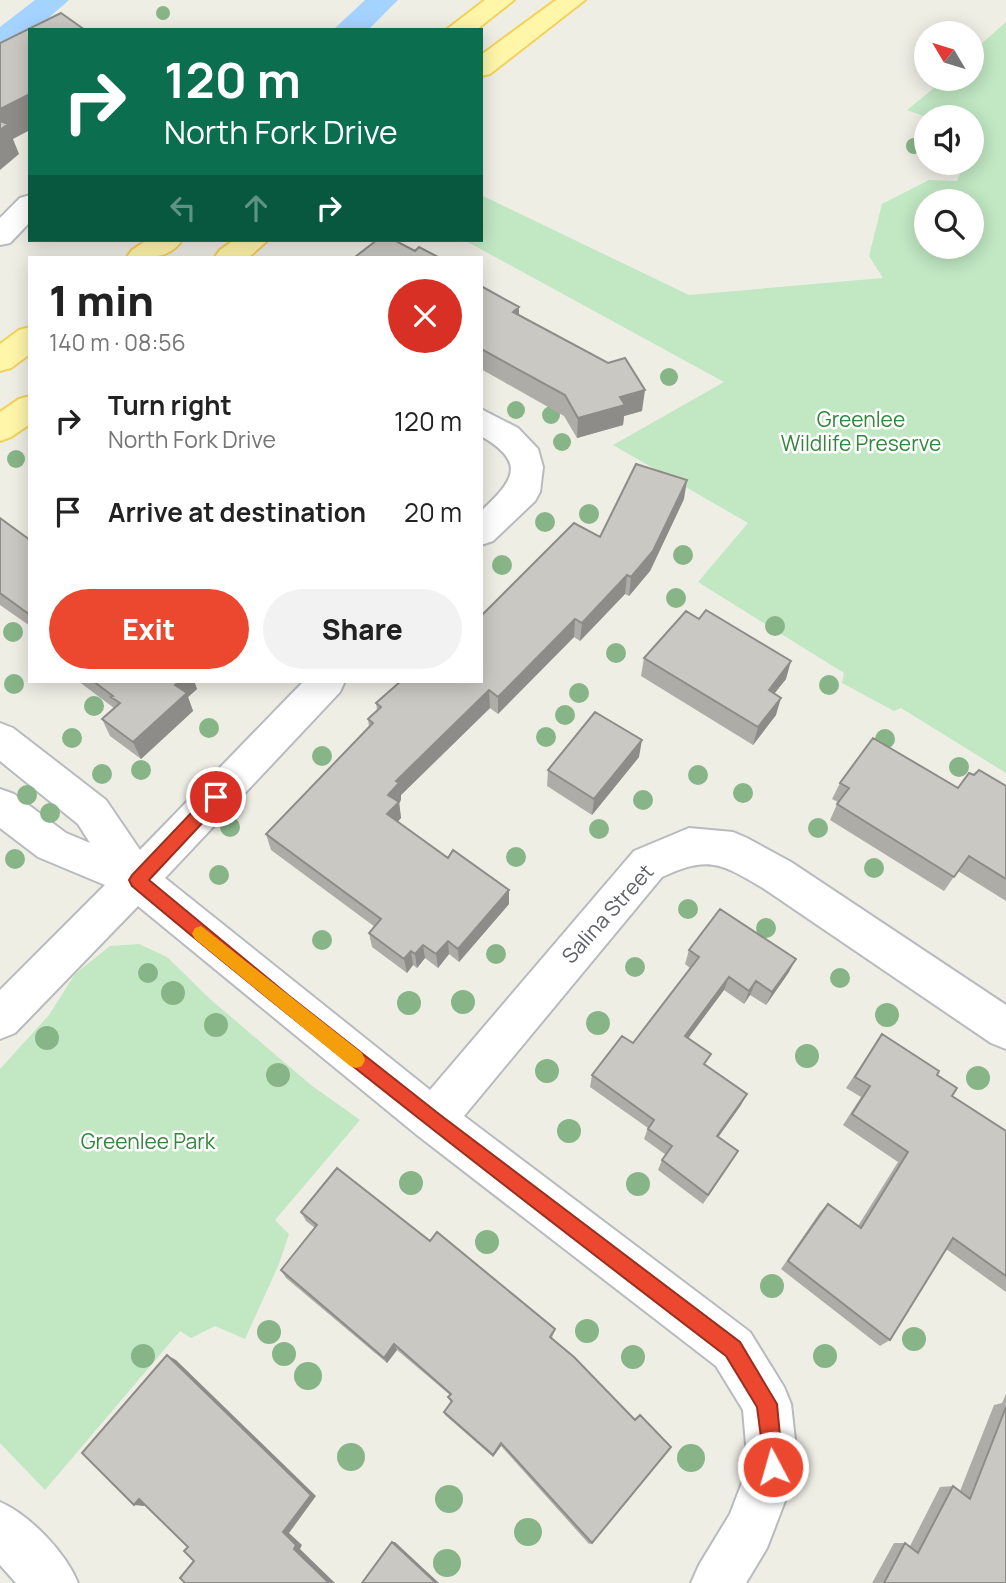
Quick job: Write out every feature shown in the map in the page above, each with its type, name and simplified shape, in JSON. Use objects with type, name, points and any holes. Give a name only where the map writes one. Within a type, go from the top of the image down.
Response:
[{"type":"main road","points":[[463,28],[501,0]]},
{"type":"main road","points":[[483,67],[572,0]]},
{"type":"main road","points":[[143,256],[164,242]]},
{"type":"main road","points":[[231,256],[250,242]]},
{"type":"main road","points":[[0,360],[28,339]]},
{"type":"main road","points":[[0,429],[28,408]]},
{"type":"street","points":[[0,236],[28,206]]},
{"type":"street","points":[[483,422],[507,436],[526,458],[527,467],[523,492],[483,530]]},
{"type":"street","points":[[0,1019],[325,683]]},
{"type":"street","points":[[0,738],[92,812],[137,880],[282,1001],[733,1349],[767,1404],[773,1467],[749,1530],[717,1583]]},
{"type":"street","points":[[0,806],[51,845],[137,880]]},
{"type":"street","name":"Salina Street","points":[[433,1120],[648,864],[689,845],[733,850],[777,875],[1006,1029]]},
{"type":"street","points":[[0,1528],[52,1583]]},
{"type":"green space","name":"Greenlee Wildlife Preserve","points":[[1006,22],[1006,773],[901,708],[894,711],[842,683],[844,673],[698,582],[748,523],[613,445],[724,382],[468,242],[483,242],[483,196],[689,295],[883,278],[869,256],[882,204],[929,180],[957,181],[960,175],[984,175],[984,105],[914,105],[914,113],[907,110],[930,91],[984,91],[984,41]]},
{"type":"green space","name":"Greenlee Park","points":[[139,944],[167,957],[210,999],[311,1085],[360,1120],[275,1220],[289,1234],[279,1264],[245,1339],[215,1326],[191,1338],[180,1331],[45,1490],[0,1443],[0,1069],[49,1015],[75,974],[110,946]]},
{"type":"building","points":[[61,13],[82,28],[30,28]]},
{"type":"building","points":[[28,29],[28,95],[0,109],[0,43]]},
{"type":"building","points":[[0,121],[8,124],[0,130]]},
{"type":"building","points":[[374,242],[398,242],[415,251],[419,247],[436,256],[356,256]]},
{"type":"building","points":[[483,287],[519,307],[513,312],[608,363],[625,358],[645,390],[620,397],[625,405],[578,418],[565,395],[483,350]]},
{"type":"building","points":[[636,464],[687,480],[653,551],[631,577],[627,575],[582,623],[575,619],[498,697],[489,690],[396,781],[399,783],[388,795],[399,802],[387,814],[448,858],[453,850],[509,890],[458,949],[448,941],[436,954],[423,945],[415,954],[411,951],[404,959],[369,933],[381,919],[266,834],[373,723],[368,719],[381,707],[376,703],[399,683],[483,683],[483,614],[574,523],[600,537]]},
{"type":"building","points":[[0,518],[28,539],[28,614],[0,593]]},
{"type":"building","points":[[706,610],[791,661],[769,690],[781,698],[758,727],[644,658],[686,611],[699,619]]},
{"type":"building","points":[[96,683],[178,683],[175,685],[187,693],[133,742],[102,719],[120,703],[111,697],[113,696]]},
{"type":"building","points":[[595,712],[642,740],[594,799],[548,770]]},
{"type":"building","points":[[873,738],[958,788],[969,773],[974,775],[979,770],[1006,786],[1006,879],[969,856],[954,877],[837,804],[849,788],[840,783]]},
{"type":"building","points":[[720,909],[796,959],[772,992],[756,981],[749,991],[729,977],[685,1036],[711,1054],[704,1064],[747,1094],[717,1136],[738,1151],[708,1195],[662,1160],[672,1146],[648,1129],[654,1120],[592,1075],[622,1036],[633,1043],[699,957],[689,950]]},
{"type":"building","points":[[882,1034],[939,1071],[937,1075],[957,1088],[952,1096],[1006,1131],[1006,1276],[953,1238],[890,1340],[788,1261],[828,1204],[861,1228],[908,1152],[852,1114],[870,1086],[855,1077]]},
{"type":"building","points":[[337,1168],[430,1241],[437,1232],[555,1329],[550,1337],[574,1357],[635,1420],[640,1415],[671,1447],[592,1543],[501,1443],[493,1455],[444,1412],[452,1401],[448,1397],[451,1394],[394,1344],[384,1358],[281,1270],[317,1225],[301,1212]]},
{"type":"building","points":[[167,1355],[311,1495],[283,1532],[296,1545],[294,1549],[329,1583],[185,1583],[180,1578],[194,1561],[184,1551],[188,1547],[139,1499],[134,1505],[82,1453]]},
{"type":"building","points":[[1006,1407],[1006,1583],[884,1583],[905,1543],[918,1553],[953,1486],[970,1499]]},
{"type":"building","points":[[392,1542],[436,1583],[362,1583]]},
{"type":"waterway","points":[[0,42],[54,0]]},
{"type":"waterway","points":[[351,28],[383,0]]},
{"type":"slow traffic","points":[[201,934],[356,1060]]},
{"type":"route","points":[[216,797],[137,880],[282,1001],[433,1120],[733,1349],[767,1404],[773,1467]]}]
